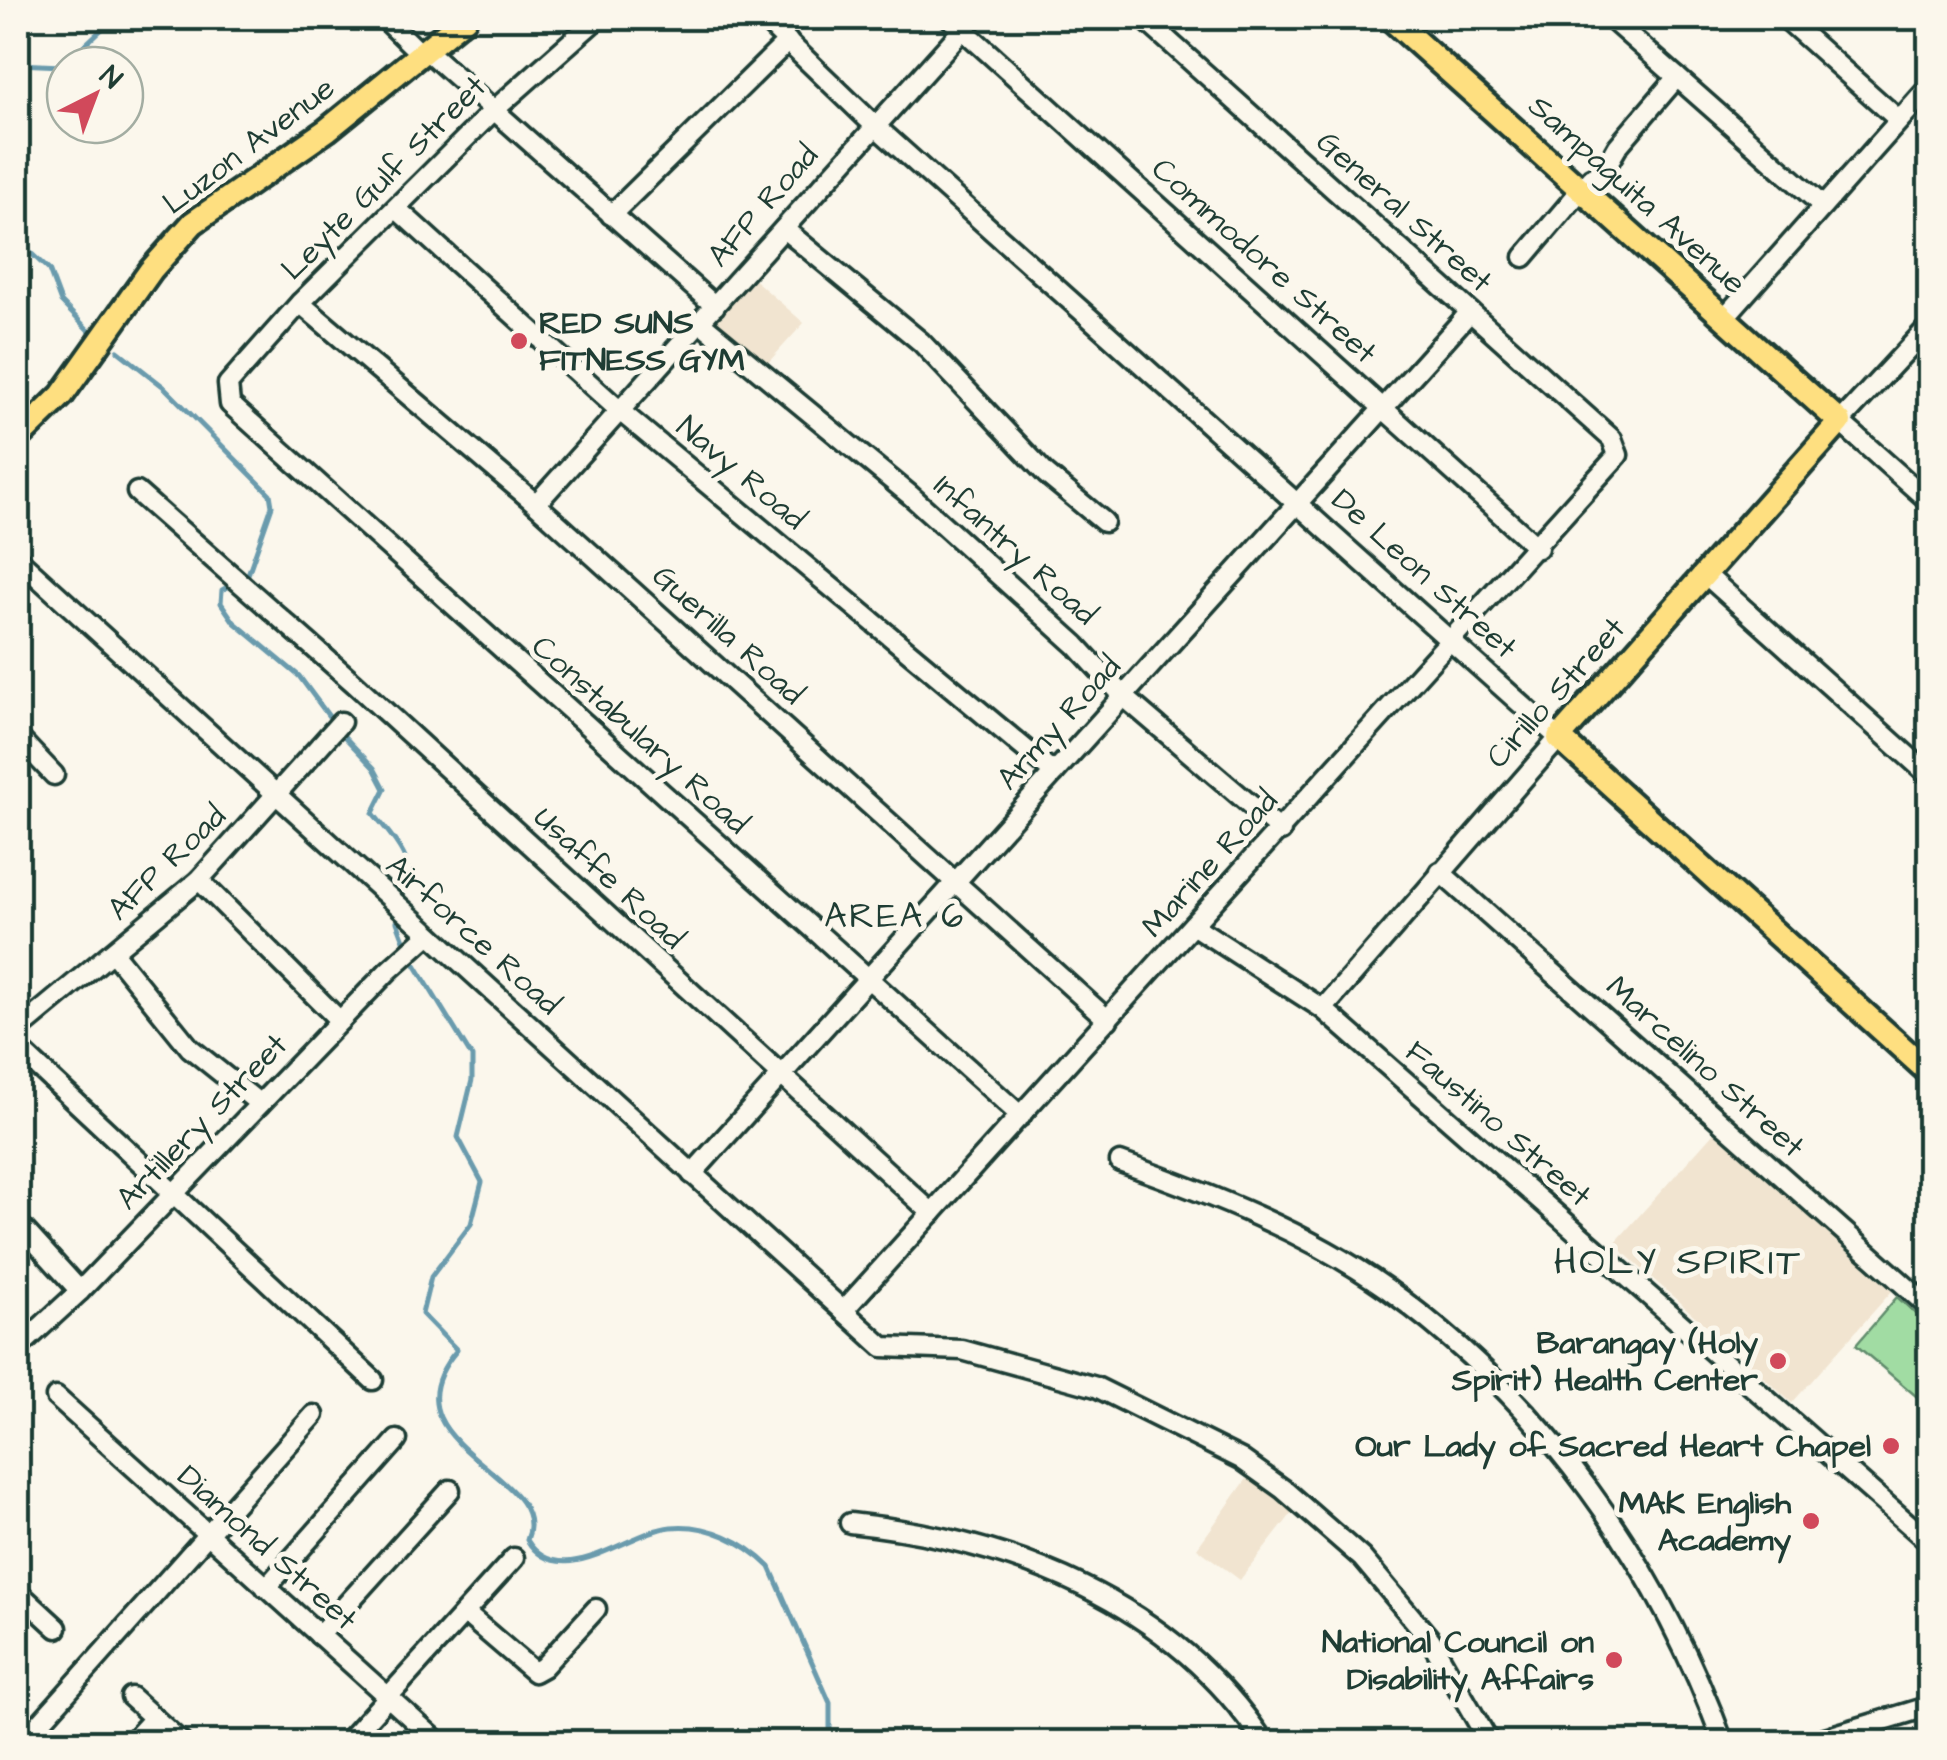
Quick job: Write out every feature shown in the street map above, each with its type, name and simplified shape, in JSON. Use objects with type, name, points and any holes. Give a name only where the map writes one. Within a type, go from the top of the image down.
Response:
[{"type":"main road","name":"Luzon Avenue","points":[[22,427],[62,396],[151,270],[193,222],[327,130],[464,18]]},
{"type":"main road","name":"Sampaguita Avenue","points":[[1390,18],[1586,184],[1724,318],[1840,422]]},
{"type":"main road","name":"Cirillo Street","points":[[1558,738],[1840,422]]},
{"type":"main road","name":"De Leon Street","points":[[1558,738],[1930,1073]]},
{"type":"street","points":[[384,18],[715,306]]},
{"type":"street","name":"Leyte Gulf Street","points":[[226,394],[236,374],[300,303],[398,210],[492,112],[598,18]]},
{"type":"street","name":"De Leon Street","points":[[763,18],[874,125],[1558,738]]},
{"type":"street","name":"General Street","points":[[1143,18],[1612,439],[1618,455]]},
{"type":"street","points":[[1610,18],[1823,206]]},
{"type":"street","points":[[1785,18],[1899,120]]},
{"type":"street","name":"AFP Road","points":[[536,504],[784,229],[962,21]]},
{"type":"street","name":"Commodore Street","points":[[962,21],[1538,548]]},
{"type":"street","points":[[610,215],[788,41]]},
{"type":"street","points":[[1524,257],[1586,184],[1615,158],[1618,146],[1677,77]]},
{"type":"street","points":[[1724,318],[1930,86]]},
{"type":"street","name":"Navy Road","points":[[398,210],[620,411],[1054,773]]},
{"type":"street","points":[[784,229],[921,342],[1046,474],[1104,522]]},
{"type":"street","name":"Guerilla Road","points":[[300,303],[536,504],[1108,1020]]},
{"type":"street","name":"Army Road","points":[[692,1174],[1470,312]]},
{"type":"street","name":"Infantry Road","points":[[700,322],[910,495],[1076,645],[1123,696],[1280,831]]},
{"type":"street","points":[[1930,325],[1840,422],[1930,502]]},
{"type":"street","name":"Constabulary Road","points":[[226,394],[230,404],[1021,1116]]},
{"type":"street","name":"Marine Road","points":[[842,1311],[1538,548],[1618,455]]},
{"type":"street","name":"Usaffe Road","points":[[137,492],[241,582],[932,1213]]},
{"type":"street","name":"Airforce Road","points":[[18,558],[276,796],[422,941],[891,1351],[962,1350],[1096,1387],[1240,1459],[1283,1489],[1362,1558],[1430,1640],[1489,1742]]},
{"type":"street","points":[[1705,574],[1930,776]]},
{"type":"street","name":"AFP Road","points":[[18,1030],[199,880],[341,722]]},
{"type":"street","points":[[18,737],[54,775]]},
{"type":"street","name":"Cirillo Street","points":[[1322,1009],[1558,738]]},
{"type":"street","name":"Marcelino Street","points":[[1440,872],[1930,1308]]},
{"type":"street","points":[[199,880],[340,1021]]},
{"type":"street","name":"Faustino Street","points":[[1194,926],[1322,1009],[1930,1543]]},
{"type":"street","name":"Artillery Street","points":[[18,1348],[80,1291],[388,971],[422,941]]},
{"type":"street","points":[[114,954],[190,1048],[260,1104]]},
{"type":"street","points":[[18,1048],[373,1380]]},
{"type":"street","points":[[1120,1162],[1214,1196],[1303,1239],[1385,1288],[1466,1354],[1537,1424],[1600,1501],[1654,1585],[1698,1674],[1723,1742]]},
{"type":"street","points":[[18,1223],[80,1291]]},
{"type":"street","name":"Diamond Street","points":[[56,1397],[438,1742]]},
{"type":"street","points":[[23,1742],[314,1415]]},
{"type":"street","points":[[266,1588],[396,1440]]},
{"type":"street","points":[[319,1636],[450,1490]]},
{"type":"street","points":[[850,1523],[982,1544],[1087,1586],[1180,1650],[1221,1690],[1264,1742]]},
{"type":"street","points":[[348,1742],[514,1558]]},
{"type":"street","points":[[18,1592],[57,1628]]},
{"type":"street","points":[[464,1613],[534,1672],[543,1668],[596,1609]]},
{"type":"street","points":[[131,1697],[181,1742]]},
{"type":"street","points":[[1812,1742],[1930,1706]]},
{"type":"street","points":[[132,1742],[154,1718]]},
{"type":"shaded area","points":[[750,276],[804,323],[766,365],[713,318]]},
{"type":"shaded area","points":[[1714,1132],[1892,1291],[1792,1403],[1614,1244]]},
{"type":"shaded area","points":[[1249,1476],[1293,1512],[1240,1580],[1197,1548]]},
{"type":"green space","points":[[1897,1297],[1929,1325],[1929,1407],[1856,1345]]},
{"type":"waterway","points":[[18,64],[62,66],[114,18]]},
{"type":"waterway","points":[[18,241],[49,270],[61,302],[95,337]]},
{"type":"waterway","points":[[118,351],[164,387],[270,494],[272,506],[246,580]]},
{"type":"waterway","points":[[235,583],[222,590],[221,603],[234,622],[299,676],[333,722]]},
{"type":"waterway","points":[[339,731],[374,768],[385,789],[373,813],[405,859],[409,880],[406,891]]},
{"type":"waterway","points":[[397,922],[407,948]]},
{"type":"waterway","points":[[411,958],[472,1057],[472,1080],[458,1137],[482,1182],[471,1224],[431,1277],[422,1314],[457,1350],[438,1383],[437,1410],[451,1434],[517,1495],[529,1516],[527,1540],[541,1555],[558,1561],[576,1561],[654,1531],[685,1527],[725,1536],[760,1558],[770,1567],[830,1703],[830,1742]]},
{"type":"place","name":"RED SUNS FITNESS GYM","points":[[519,341]]},
{"type":"place","name":"Barangay (Holy Spirit) Health Center","points":[[1778,1361]]},
{"type":"place","name":"Our Lady of Sacred Heart Chapel","points":[[1891,1446]]},
{"type":"place","name":"MAK English Academy","points":[[1811,1521]]},
{"type":"place","name":"National Council on Disability Affairs","points":[[1614,1660]]},
{"type":"district","name":"AREA 6","points":[[895,916]]},
{"type":"district","name":"HOLY SPIRIT","points":[[1678,1263]]}]
